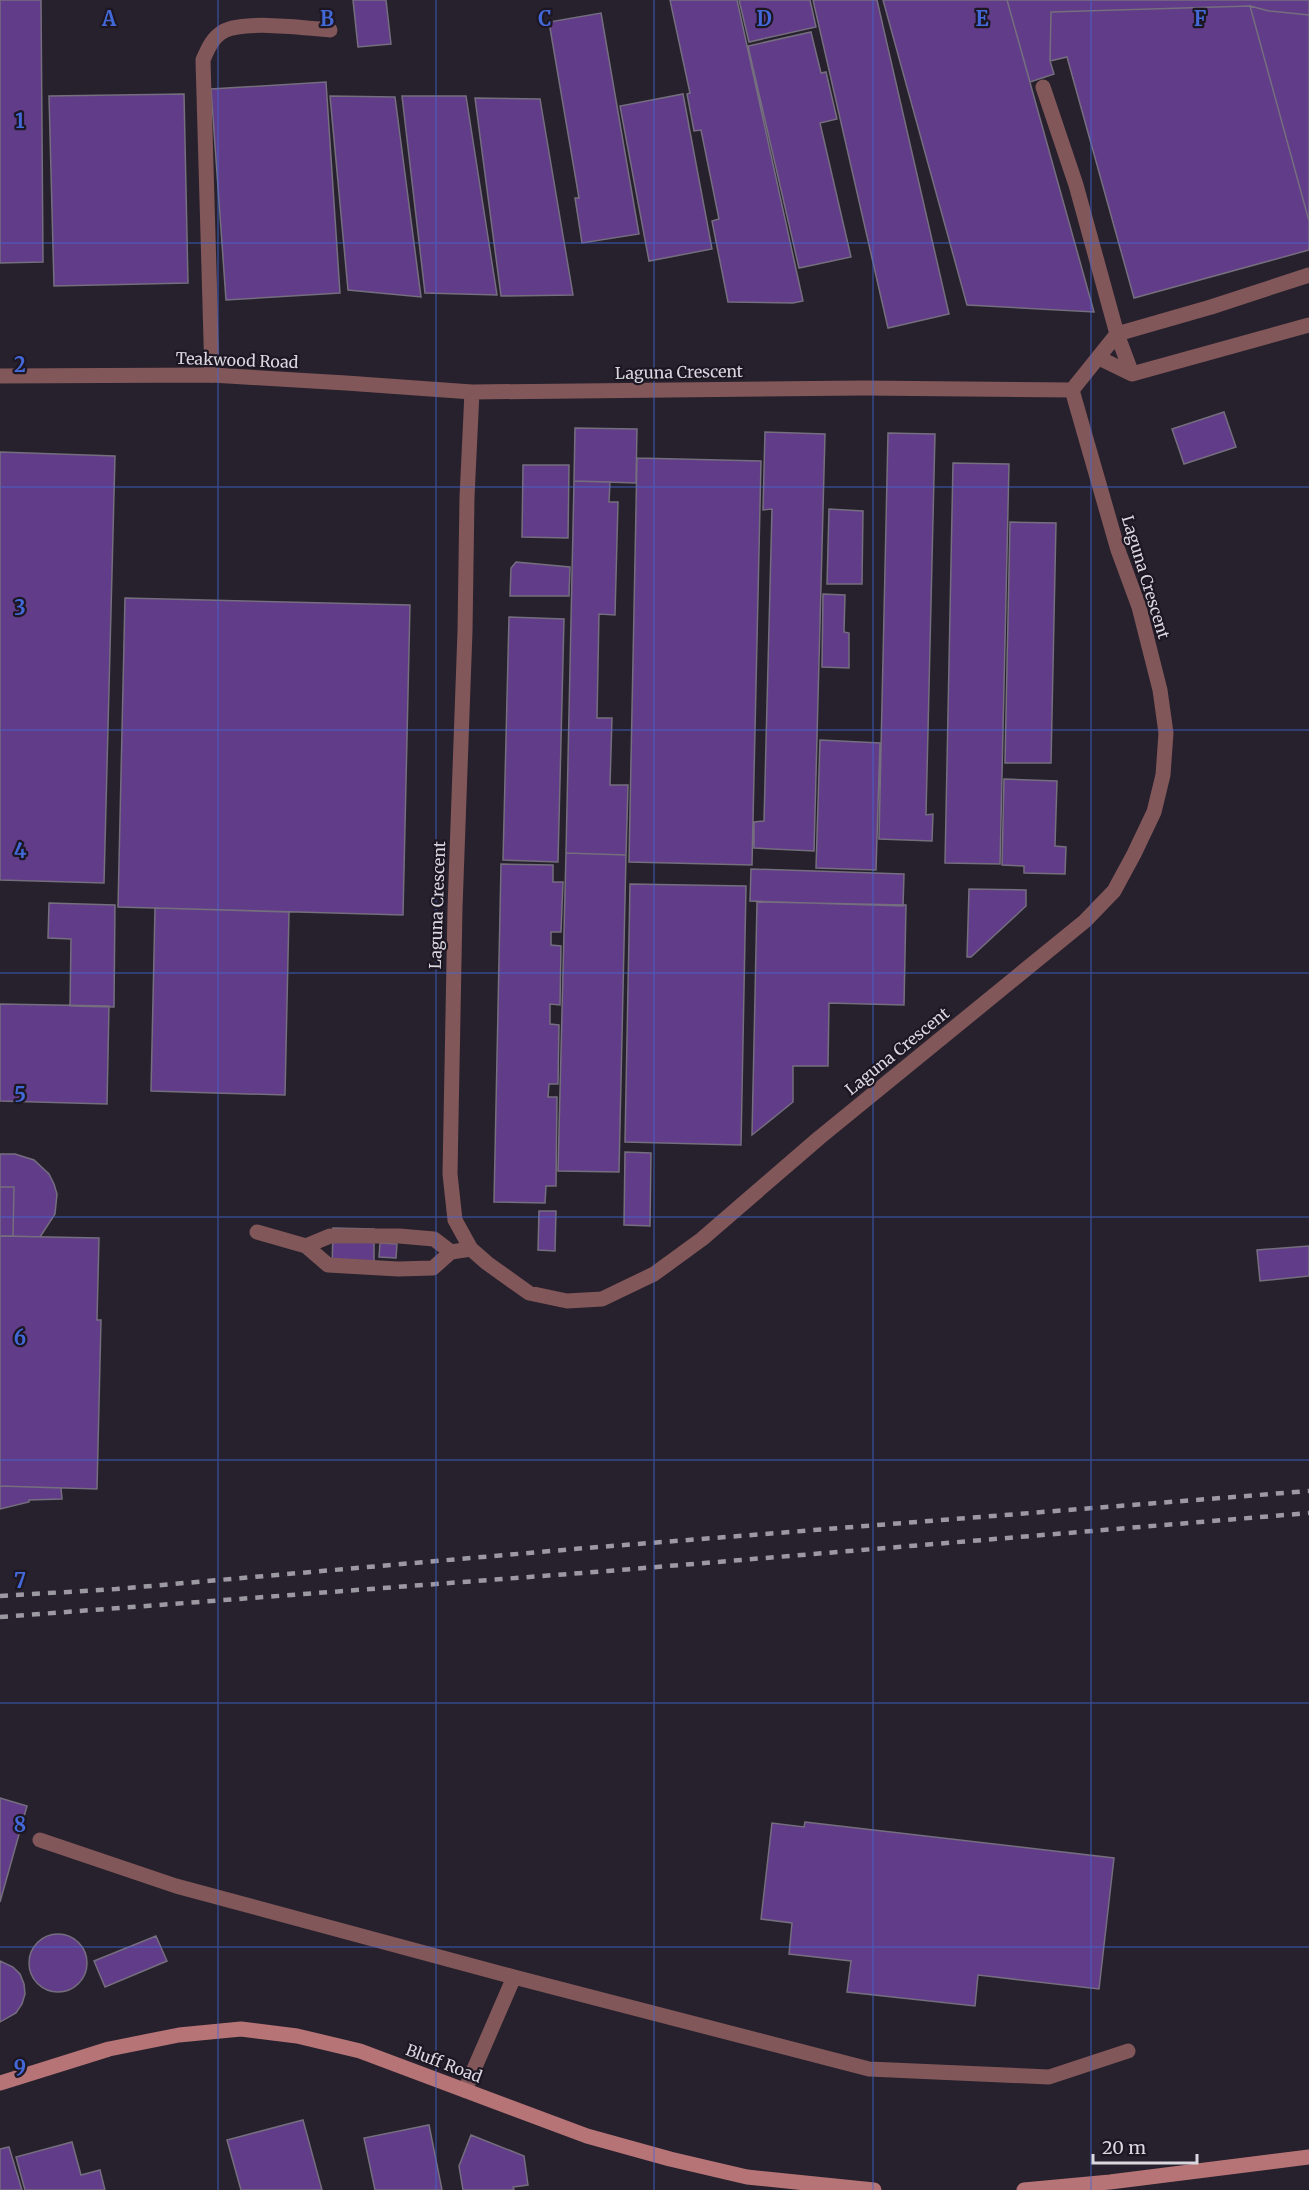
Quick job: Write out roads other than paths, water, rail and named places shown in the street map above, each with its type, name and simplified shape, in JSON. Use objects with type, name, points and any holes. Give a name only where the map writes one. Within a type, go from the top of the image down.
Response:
[{"type":"main road","name":"Bluff Road","points":[[0,2083],[110,2049],[179,2035],[241,2029],[297,2036],[360,2051],[587,2136],[746,2184],[874,2190]]},
{"type":"main road","points":[[1024,2190],[1110,2182],[1309,2157]]},
{"type":"street","points":[[212,375],[203,60],[210,43],[225,30],[262,24],[330,30]]},
{"type":"street","points":[[1043,87],[1076,185],[1117,334],[1132,374]]},
{"type":"street","points":[[1072,390],[1117,334],[1211,307],[1309,275]]},
{"type":"street","points":[[1099,358],[1132,374],[1309,325]]},
{"type":"street","name":"Teakwood Road","points":[[0,376],[212,375],[346,382],[472,393]]},
{"type":"street","name":"Laguna Crescent","points":[[863,388],[1072,390],[1118,550],[1139,607],[1160,690],[1166,733],[1163,775],[1154,812],[1114,891],[1085,921],[819,1138],[702,1239],[654,1274],[602,1299],[567,1301],[529,1293],[471,1249],[455,1220],[450,1174],[454,908],[472,393],[863,388]]},
{"type":"street","points":[[257,1232],[306,1246],[328,1265],[398,1269],[433,1268],[451,1252],[471,1249]]},
{"type":"street","points":[[306,1246],[330,1236],[399,1236],[434,1239],[451,1252]]},
{"type":"street","points":[[40,1840],[176,1886],[869,2069],[1049,2078],[1128,2051]]},
{"type":"street","points":[[465,2090],[514,1977]]},
{"type":"railway","points":[[0,1596],[116,1589],[574,1549],[1309,1491]]},
{"type":"railway","points":[[0,1617],[608,1571],[1309,1513]]}]
